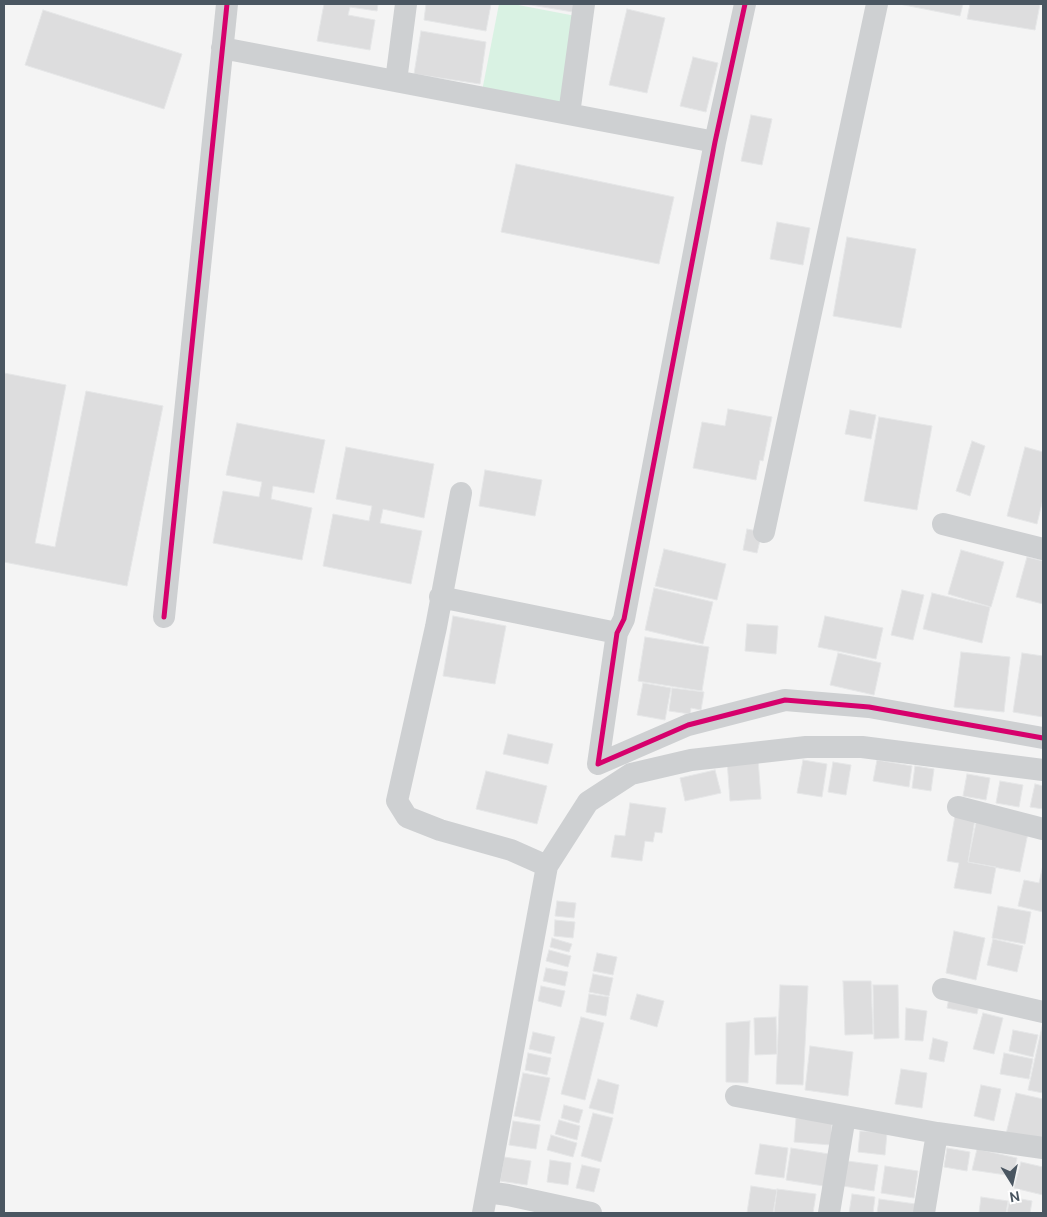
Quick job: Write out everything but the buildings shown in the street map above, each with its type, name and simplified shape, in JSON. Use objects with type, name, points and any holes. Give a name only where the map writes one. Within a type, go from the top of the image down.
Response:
[{"type":"street","points":[[164,617],[227,4]]},
{"type":"street","points":[[396,81],[406,4]]},
{"type":"street","points":[[569,114],[584,4]]},
{"type":"street","points":[[591,1213],[563,1210],[540,1202],[493,1200],[547,866],[589,799],[598,767],[617,633],[624,619],[715,142],[745,4]]},
{"type":"street","points":[[764,532],[877,4]]},
{"type":"street","points":[[222,48],[715,142]]},
{"type":"street","points":[[461,493],[440,597],[436,627],[397,801],[407,817],[440,830],[511,850],[547,866]]},
{"type":"street","points":[[943,524],[1043,549]]},
{"type":"street","points":[[440,597],[617,633]]},
{"type":"street","points":[[598,767],[688,725],[785,700],[869,707],[1043,738]]},
{"type":"street","points":[[589,799],[631,774],[691,760],[806,747],[862,747],[1043,770]]},
{"type":"street","points":[[958,807],[1043,830]]},
{"type":"street","points":[[942,989],[1043,1012]]},
{"type":"street","points":[[736,1096],[937,1133],[1043,1148]]},
{"type":"street","points":[[829,1213],[845,1116]]},
{"type":"street","points":[[924,1213],[937,1133]]},
{"type":"green space","points":[[499,4],[513,4],[581,17],[566,97],[556,105],[482,91]]},
{"type":"cycle path","points":[[164,617],[227,4]]},
{"type":"cycle path","points":[[745,4],[715,142],[624,619],[617,633],[598,764],[688,725],[785,700],[869,707],[1043,738]]}]
